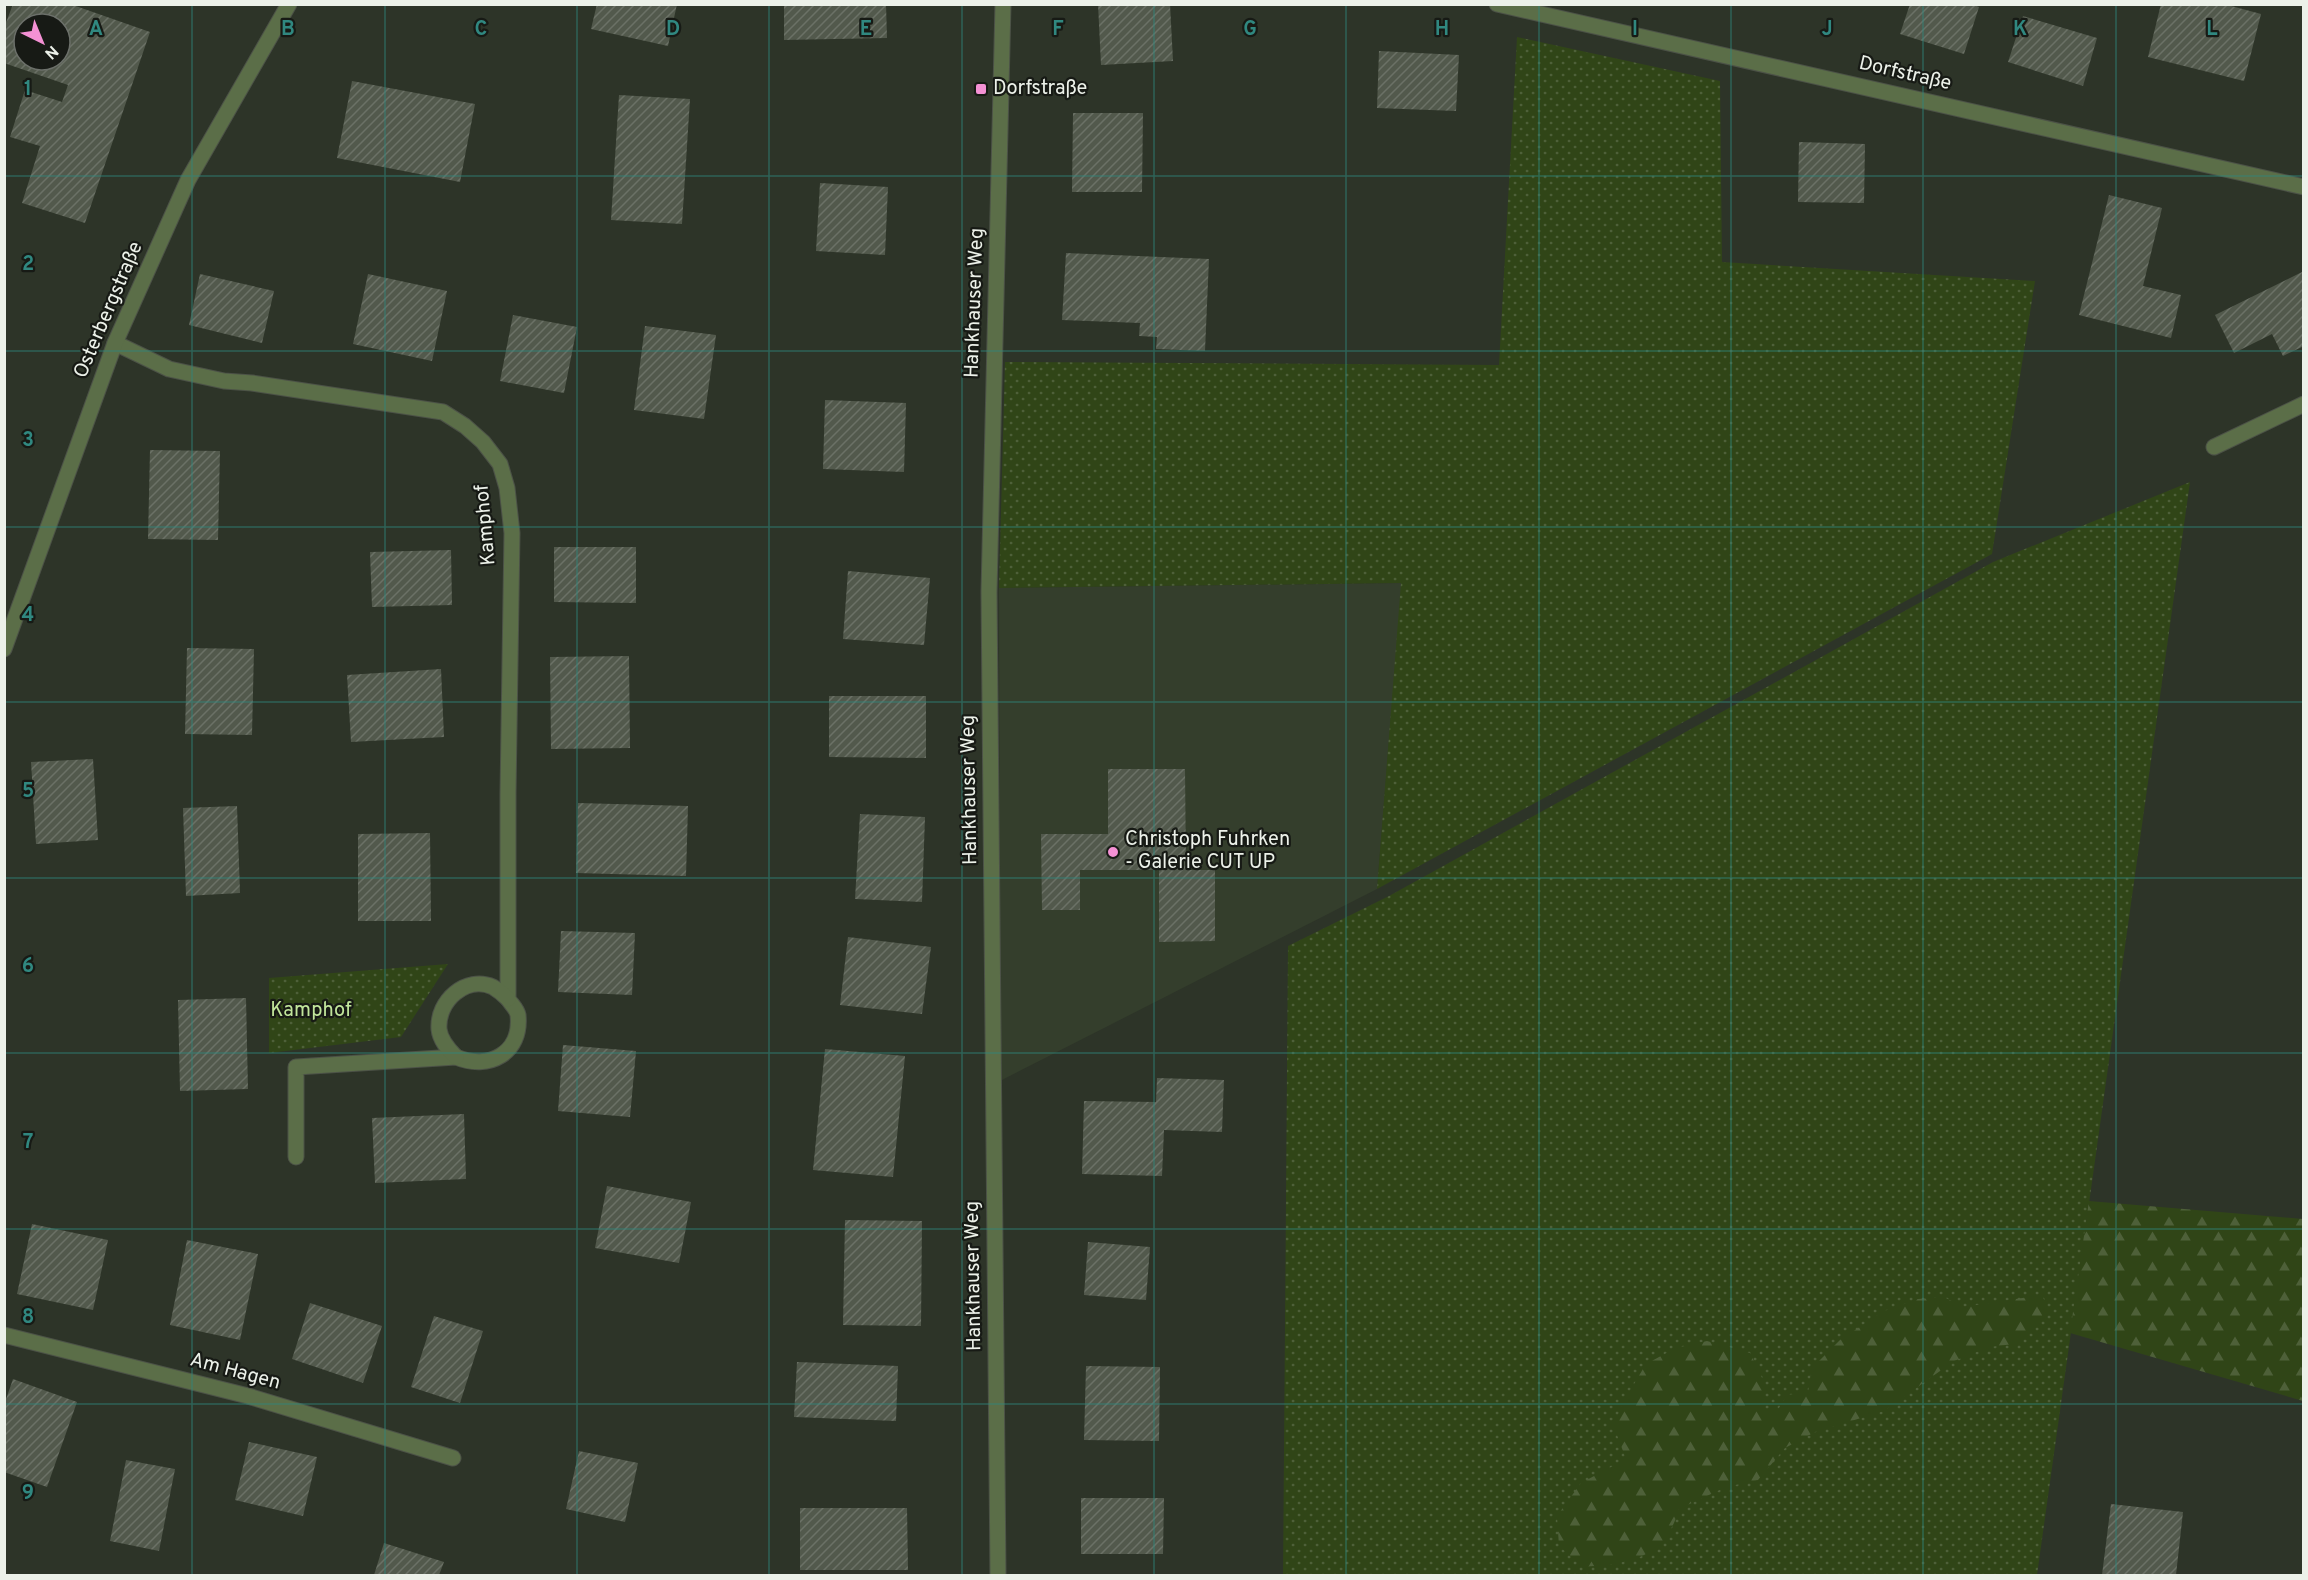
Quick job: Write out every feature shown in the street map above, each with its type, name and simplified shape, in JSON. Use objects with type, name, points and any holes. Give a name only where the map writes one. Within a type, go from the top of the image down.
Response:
[{"type":"street","name":"Osterbergstraße","points":[[4,649],[115,343],[188,180],[289,4]]},
{"type":"street","name":"Hankhauser Weg","points":[[998,1575],[989,592],[1003,4]]},
{"type":"street","name":"Dorfstraße","points":[[1497,4],[2304,187]]},
{"type":"street","name":"Kamphof","points":[[115,343],[169,369],[224,381],[252,383],[443,412],[465,426],[483,442],[500,464],[507,488],[512,533],[508,999],[518,1013],[516,1036],[503,1055],[487,1063],[469,1062],[456,1057],[296,1067],[296,1157]]},
{"type":"street","points":[[2214,447],[2304,404]]},
{"type":"street","points":[[456,1057],[444,1044],[439,1028],[444,1004],[457,990],[475,984],[493,987],[508,999]]},
{"type":"street","name":"Am Hagen","points":[[4,1335],[248,1396],[453,1458]]},
{"type":"shaded area","points":[[1402,583],[1377,889],[1000,1081],[999,588]]},
{"type":"green space","points":[[1517,37],[1720,81],[1722,262],[2035,281],[1992,554],[1377,889],[1401,583],[999,588],[1005,362],[1499,365]]},
{"type":"green space","points":[[2190,482],[2037,1575],[1283,1576],[1288,946],[1389,896],[1993,562]]},
{"type":"green space","name":"Kamphof","points":[[448,964],[401,1037],[269,1053],[269,978]]},
{"type":"green space","points":[[2089,1201],[2303,1219],[2303,1401],[2070,1333]]},
{"type":"green space","points":[[2042,1295],[2050,1313],[2014,1344],[1989,1347],[1954,1361],[1884,1411],[1815,1432],[1785,1448],[1758,1480],[1726,1487],[1679,1509],[1664,1539],[1643,1556],[1616,1563],[1583,1567],[1559,1546],[1557,1516],[1581,1483],[1626,1459],[1614,1427],[1622,1404],[1646,1364],[1676,1348],[1707,1341],[1750,1353],[1765,1384],[1762,1410],[1777,1411],[1787,1395],[1808,1392],[1812,1368],[1840,1340],[1884,1311],[1918,1299],[1944,1297],[1963,1307]]},
{"type":"building","points":[[13,4],[70,4],[150,32],[85,223],[22,203],[40,146],[10,137],[25,90],[62,102],[68,85],[30,72],[72,72],[72,12],[12,12],[12,66],[4,63],[4,28]]},
{"type":"building","points":[[597,4],[677,4],[668,46],[591,29]]},
{"type":"building","points":[[784,4],[886,4],[887,38],[784,40]]},
{"type":"building","points":[[1098,4],[1170,4],[1173,61],[1101,65]]},
{"type":"building","points":[[1910,4],[1972,4],[1979,7],[1964,54],[1900,34]]},
{"type":"building","points":[[2161,4],[2224,4],[2261,14],[2244,81],[2148,57]]},
{"type":"building","points":[[2023,16],[2097,38],[2083,86],[2008,62]]},
{"type":"building","points":[[1379,51],[1459,55],[1456,111],[1377,108]]},
{"type":"building","points":[[352,81],[475,104],[460,182],[337,158]]},
{"type":"building","points":[[619,95],[690,99],[682,224],[611,220]]},
{"type":"building","points":[[1073,113],[1143,113],[1142,192],[1072,192]]},
{"type":"building","points":[[1799,142],[1865,144],[1864,203],[1798,202]]},
{"type":"building","points":[[820,183],[888,187],[885,255],[816,251]]},
{"type":"building","points":[[2109,195],[2162,208],[2143,286],[2181,295],[2171,338],[2079,315]]},
{"type":"building","points":[[1066,253],[1209,259],[1205,351],[1156,349],[1157,337],[1139,336],[1140,323],[1062,320]]},
{"type":"building","points":[[2304,271],[2304,346],[2283,356],[2272,334],[2234,353],[2215,315]]},
{"type":"building","points":[[200,274],[274,291],[262,343],[189,325]]},
{"type":"building","points":[[368,274],[447,291],[432,361],[353,344]]},
{"type":"building","points":[[513,315],[577,327],[564,393],[500,381]]},
{"type":"building","points":[[645,326],[716,335],[704,419],[634,410]]},
{"type":"building","points":[[825,400],[906,403],[904,472],[823,469]]},
{"type":"building","points":[[150,450],[220,451],[218,540],[148,539]]},
{"type":"building","points":[[554,547],[636,547],[636,603],[554,602]]},
{"type":"building","points":[[451,550],[452,605],[372,607],[370,552]]},
{"type":"building","points":[[848,571],[930,578],[924,645],[843,639]]},
{"type":"building","points":[[187,648],[254,649],[252,735],[185,734]]},
{"type":"building","points":[[629,656],[630,748],[551,749],[550,657]]},
{"type":"building","points":[[441,669],[444,737],[351,742],[347,675]]},
{"type":"building","points":[[829,696],[926,696],[926,758],[829,757]]},
{"type":"building","points":[[93,759],[98,840],[36,844],[31,762]]},
{"type":"building","name":"Christoph Fuhrken - Galerie CUT UP","points":[[1108,769],[1185,769],[1186,870],[1215,870],[1215,941],[1159,942],[1159,870],[1080,870],[1080,910],[1042,910],[1041,834],[1108,834]]},
{"type":"building","points":[[578,803],[688,806],[686,876],[576,873]]},
{"type":"building","points":[[237,806],[240,893],[186,896],[183,808]]},
{"type":"building","points":[[860,814],[925,817],[922,902],[855,899]]},
{"type":"building","points":[[430,833],[431,921],[358,921],[358,834]]},
{"type":"building","points":[[561,931],[635,933],[632,995],[558,992]]},
{"type":"building","points":[[848,937],[931,947],[922,1014],[840,1005]]},
{"type":"building","points":[[246,998],[248,1089],[180,1091],[178,1000]]},
{"type":"building","points":[[563,1045],[636,1051],[630,1117],[558,1111]]},
{"type":"building","points":[[825,1049],[905,1056],[893,1177],[813,1170]]},
{"type":"building","points":[[1157,1078],[1224,1080],[1222,1132],[1164,1130],[1162,1176],[1082,1174],[1084,1101],[1156,1102]]},
{"type":"building","points":[[464,1114],[466,1179],[375,1183],[372,1118]]},
{"type":"building","points":[[607,1186],[691,1202],[679,1263],[595,1248]]},
{"type":"building","points":[[845,1220],[922,1221],[921,1326],[843,1325]]},
{"type":"building","points":[[32,1224],[108,1240],[93,1310],[17,1294]]},
{"type":"building","points":[[187,1240],[258,1254],[240,1340],[170,1325]]},
{"type":"building","points":[[1088,1242],[1150,1247],[1146,1300],[1084,1295]]},
{"type":"building","points":[[310,1303],[382,1326],[363,1383],[292,1359]]},
{"type":"building","points":[[434,1316],[483,1331],[460,1403],[411,1387]]},
{"type":"building","points":[[797,1362],[898,1366],[896,1421],[794,1417]]},
{"type":"building","points":[[1086,1366],[1160,1367],[1159,1441],[1084,1440]]},
{"type":"building","points":[[13,1379],[77,1402],[47,1487],[4,1472],[4,1405]]},
{"type":"building","points":[[249,1442],[317,1457],[303,1516],[235,1500]]},
{"type":"building","points":[[579,1451],[638,1463],[625,1522],[566,1509]]},
{"type":"building","points":[[126,1460],[175,1469],[159,1551],[110,1541]]},
{"type":"building","points":[[1081,1498],[1164,1498],[1163,1554],[1081,1554]]},
{"type":"building","points":[[2111,1504],[2183,1512],[2176,1575],[2102,1575]]},
{"type":"building","points":[[800,1508],[907,1508],[908,1570],[800,1570]]},
{"type":"building","points":[[384,1543],[444,1562],[439,1575],[374,1575]]},
{"type":"place","name":"Dorfstraße","points":[[981,89]]},
{"type":"place","name":"Christoph Fuhrken - Galerie CUT UP","points":[[1113,852]]}]
